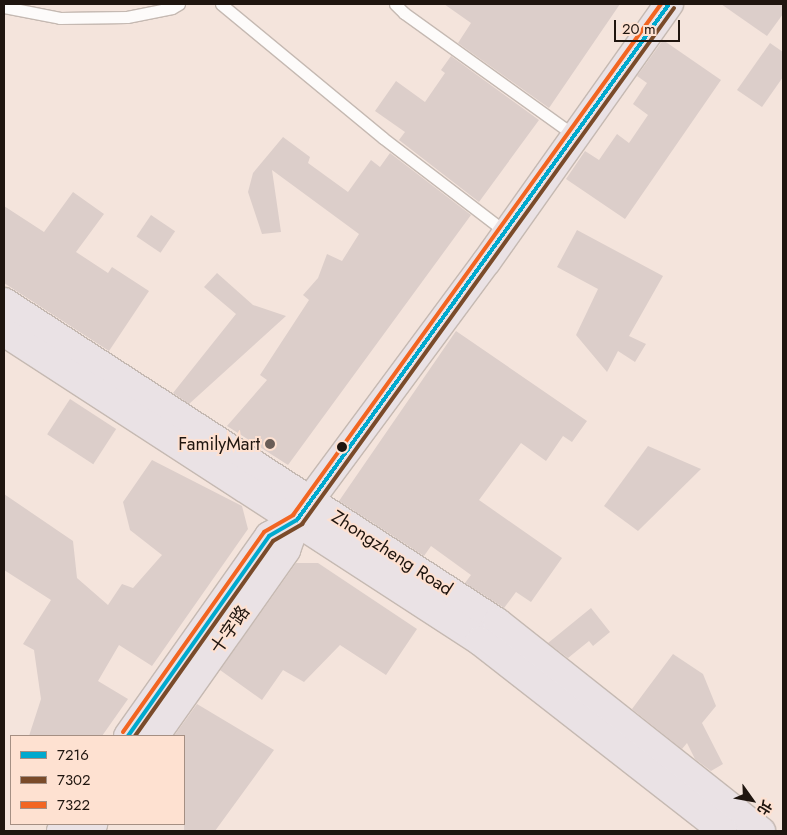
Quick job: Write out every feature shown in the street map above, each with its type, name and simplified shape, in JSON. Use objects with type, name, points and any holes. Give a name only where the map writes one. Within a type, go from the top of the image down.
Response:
[{"type":"main road","name":"十字路","points":[[156,735],[286,550],[303,510],[507,233],[669,4]]},
{"type":"main road","name":"Zhongzheng Road","points":[[4,302],[303,510],[480,641],[723,831]]},
{"type":"main road","name":"Zhongzheng Road","points":[[4,332],[303,510],[497,622],[760,831]]},
{"type":"main road","name":"十字路","points":[[129,735],[269,536],[303,510]]},
{"type":"lane","points":[[4,7],[60,18],[127,17],[172,8],[179,4]]},
{"type":"lane","points":[[221,4],[384,138],[507,233]]},
{"type":"lane","points":[[396,4],[419,24],[576,136]]},
{"type":"building","points":[[444,4],[620,4],[549,108],[458,43],[471,23]]},
{"type":"building","points":[[721,4],[783,4],[783,14],[767,36]]},
{"type":"building","points":[[663,40],[721,80],[625,219],[566,179],[585,151],[599,160],[617,134],[629,143],[648,115],[633,104],[647,83],[637,76]]},
{"type":"building","points":[[770,43],[783,52],[783,77],[762,107],[737,90]]},
{"type":"building","points":[[451,56],[539,120],[479,202],[399,140],[405,132],[375,111],[396,81],[425,102],[445,73],[441,70]]},
{"type":"building","points":[[283,137],[310,157],[308,163],[348,192],[371,160],[380,167],[390,153],[471,215],[288,465],[227,426],[267,380],[260,375],[309,300],[303,295],[318,278],[327,254],[342,261],[359,234],[272,170],[281,232],[262,234],[248,192],[253,173]]},
{"type":"building","points":[[73,192],[104,214],[76,252],[108,273],[112,267],[149,291],[109,351],[4,283],[4,206],[44,232]]},
{"type":"building","points":[[151,215],[175,231],[161,253],[136,237]]},
{"type":"building","points":[[577,230],[663,276],[629,336],[646,344],[635,362],[618,351],[607,372],[576,335],[598,289],[557,267]]},
{"type":"building","points":[[217,273],[253,305],[286,316],[189,404],[173,393],[236,314],[204,287]]},
{"type":"building","points":[[456,331],[587,421],[572,442],[563,436],[546,461],[521,443],[479,500],[562,558],[531,602],[516,592],[504,608],[465,583],[471,575],[431,546],[424,556],[339,501]]},
{"type":"building","points":[[70,399],[116,429],[93,464],[47,434]]},
{"type":"building","points":[[648,446],[701,469],[638,531],[604,506]]},
{"type":"building","points":[[152,460],[242,506],[248,529],[152,666],[119,645],[98,681],[128,699],[103,735],[29,735],[41,699],[34,650],[23,644],[51,600],[4,570],[4,494],[73,541],[77,578],[108,605],[122,584],[133,588],[162,555],[130,530],[123,502]]},
{"type":"building","points":[[296,563],[318,563],[417,629],[386,675],[340,645],[304,682],[283,670],[262,700],[220,670]]},
{"type":"building","points":[[591,608],[610,632],[593,646],[589,641],[568,658],[548,643]]},
{"type":"building","points":[[673,654],[703,674],[716,706],[702,723],[723,764],[711,771],[695,759],[687,743],[682,749],[632,709]]},
{"type":"building","points":[[197,704],[274,750],[215,831],[184,831],[185,735],[175,735]]},
{"type":"transit line","name":"7322","points":[[123,732],[264,532],[293,515],[661,4]]},
{"type":"transit line","name":"7216","points":[[129,735],[269,536],[297,520],[669,4]]},
{"type":"transit line","name":"7302","points":[[136,735],[273,541],[302,524],[674,8]]},
{"type":"place","name":"FamilyMart","points":[[270,444]]}]
